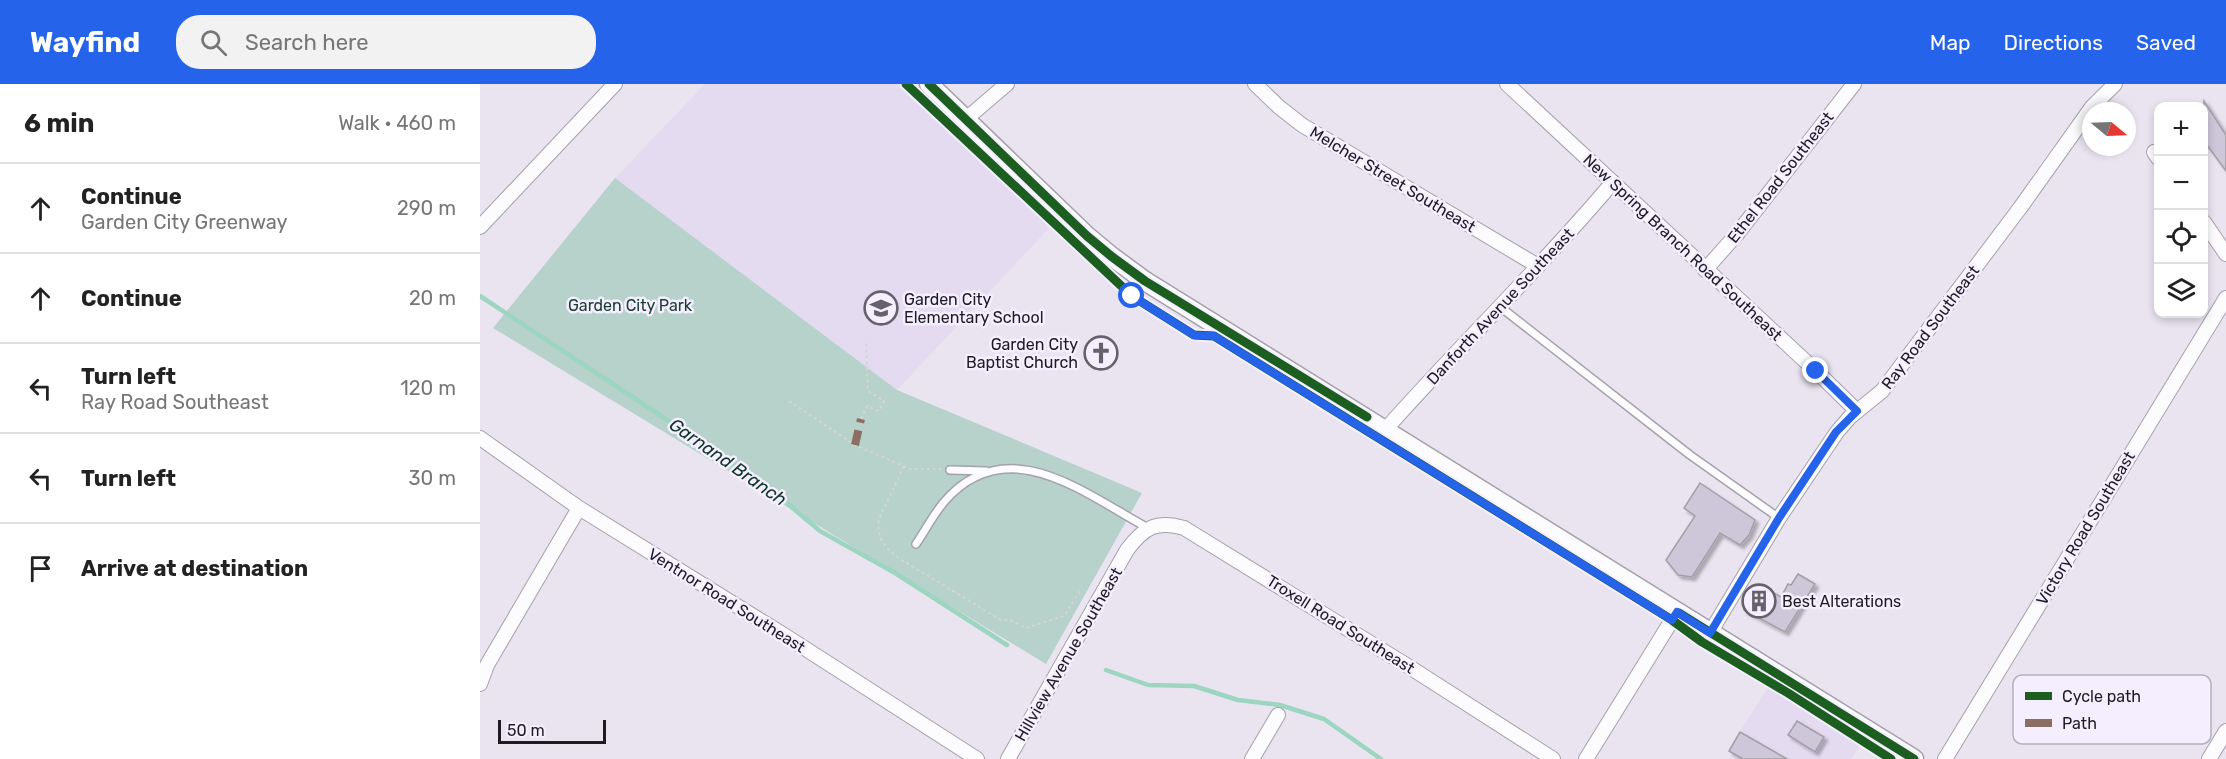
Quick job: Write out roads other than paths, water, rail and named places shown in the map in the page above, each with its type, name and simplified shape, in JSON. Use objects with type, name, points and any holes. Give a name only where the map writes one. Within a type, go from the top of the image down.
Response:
[{"type":"street","points":[[480,227],[615,84]]},
{"type":"street","points":[[929,84],[1111,256],[1145,281],[1914,759]]},
{"type":"street","points":[[966,119],[1007,84]]},
{"type":"street","name":"Melcher Street Southeast","points":[[1255,84],[1302,125],[1538,266]]},
{"type":"street","name":"Ethel Road Southeast","points":[[1705,270],[1737,234],[1854,84]]},
{"type":"street","name":"Ray Road Southeast","points":[[1710,633],[1779,518],[1836,432],[1882,391],[2020,208],[2092,106],[2115,84]]},
{"type":"street","name":"New Spring Branch Road Southeast","points":[[1514,86],[1705,270],[1857,411]]},
{"type":"street","name":"Danforth Avenue Southeast","points":[[1386,429],[1613,182]]},
{"type":"street","points":[[2208,228],[2226,254]]},
{"type":"street","name":"Victory Road Southeast","points":[[1945,759],[2226,298]]},
{"type":"street","name":"Ventnor Road Southeast","points":[[480,438],[579,508],[784,634],[977,759]]},
{"type":"street","points":[[480,684],[487,665],[579,508]]},
{"type":"street","name":"Troxell Road Southeast","points":[[1148,528],[1173,525],[1184,528],[1553,759]]},
{"type":"street","name":"Hillview Avenue Southeast","points":[[1008,759],[1128,550],[1138,535],[1148,528]]},
{"type":"street","points":[[1586,759],[1677,612]]},
{"type":"street","points":[[1252,759],[1278,716]]},
{"type":"street","points":[[2209,759],[2226,731]]},
{"type":"lane","points":[[1499,306],[1690,455],[1779,518]]},
{"type":"lane","points":[[950,470],[1033,470],[1062,480],[1148,528]]},
{"type":"lane","points":[[916,544],[944,502],[966,482],[986,471]]},
{"type":"waterway","name":"Garnand Branch","points":[[480,296],[764,484],[820,531],[895,573],[1007,645]]},
{"type":"waterway","name":"Garnand Branch","points":[[1106,670],[1148,685],[1194,686],[1238,700],[1280,705],[1324,719],[1381,759]]},
{"type":"place","name":"Garden City Elementary School","points":[[881,308]]},
{"type":"place","name":"Garden City Baptist Church","points":[[1101,353]]},
{"type":"place","name":"Best Alterations","points":[[1759,601]]},
{"type":"park label","name":"Garden City Park","points":[[630,305]]}]
